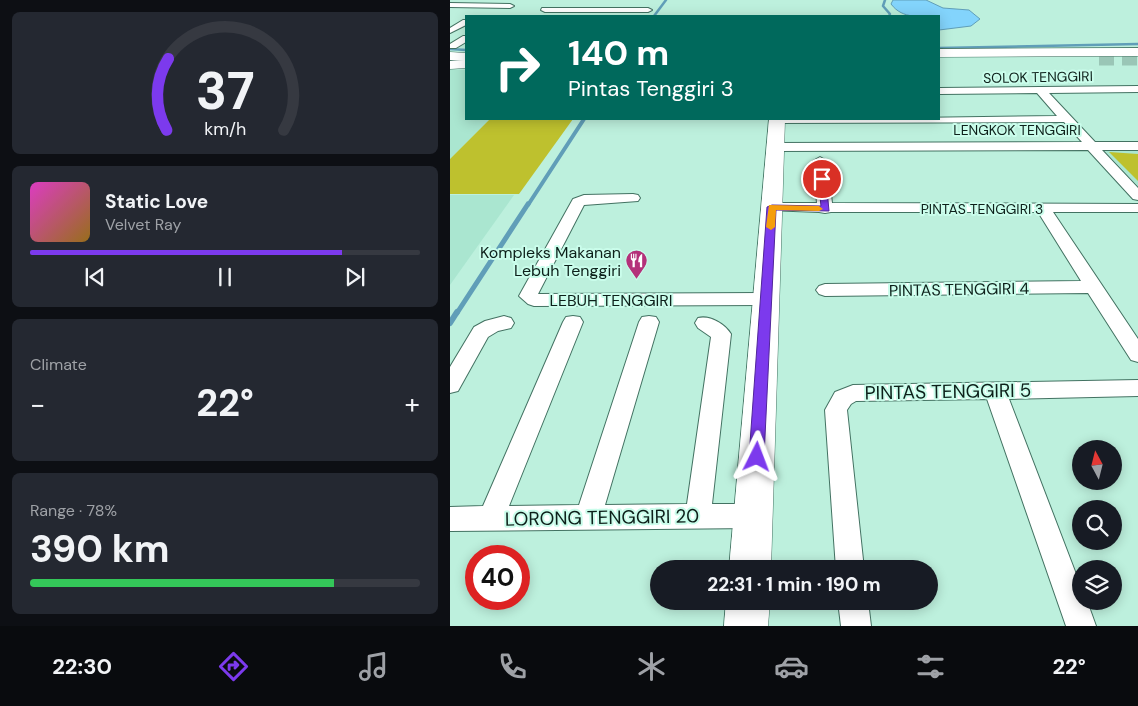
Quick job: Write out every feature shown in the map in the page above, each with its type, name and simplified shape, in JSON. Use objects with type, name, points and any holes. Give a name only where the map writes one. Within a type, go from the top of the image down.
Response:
[{"type":"main road","points":[[452,51],[465,56]]},
{"type":"main road","points":[[940,53],[1138,52]]},
{"type":"main road","points":[[940,58],[1102,60],[940,63]]},
{"type":"main road","points":[[450,63],[465,63]]},
{"type":"main road","points":[[751,560],[776,128]]},
{"type":"street","points":[[539,15],[557,0]]},
{"type":"street","points":[[450,5],[512,7],[500,13],[450,12]]},
{"type":"street","points":[[545,10],[648,10]]},
{"type":"street","points":[[450,20],[465,21]]},
{"type":"street","points":[[450,31],[465,22]]},
{"type":"street","points":[[452,51],[465,39]]},
{"type":"street","points":[[1040,90],[1138,196]]},
{"type":"street","name":"SOLOK TENGGIRI","points":[[940,91],[1138,90]]},
{"type":"street","points":[[776,128],[1067,119]]},
{"type":"street","name":"LENGKOK TENGGIRI","points":[[776,128],[1138,146]]},
{"type":"street","points":[[820,161],[830,214]]},
{"type":"street","name":"LEBUH TENGGIRI","points":[[633,198],[584,199],[578,202],[528,296],[534,300],[766,299]]},
{"type":"street","name":"PINTAS TENGGIRI 3","points":[[772,207],[830,214],[1046,213],[1138,208]]},
{"type":"street","points":[[1046,213],[1138,356]]},
{"type":"street","name":"PINTAS TENGGIRI 4","points":[[825,290],[1093,287]]},
{"type":"street","points":[[491,518],[573,322]]},
{"type":"street","points":[[588,518],[649,322]]},
{"type":"street","points":[[450,385],[481,332],[492,326],[504,323]]},
{"type":"street","points":[[698,516],[721,334],[705,323]]},
{"type":"street","name":"PINTAS TENGGIRI 5","points":[[849,560],[836,410],[843,398],[853,393],[1138,388]]},
{"type":"street","points":[[995,390],[1081,626]]},
{"type":"street","name":"LORONG TENGGIRI 20","points":[[450,519],[753,516]]},
{"type":"street","points":[[854,610],[856,626]]},
{"type":"shaded area","points":[[450,69],[465,70],[465,120],[489,120],[450,159]]},
{"type":"shaded area","points":[[489,120],[572,120],[519,194],[450,194],[450,159]]},
{"type":"shaded area","points":[[1103,149],[1138,151],[1138,186]]},
{"type":"shaded area","points":[[1109,152],[1138,154],[1138,181]]},
{"type":"shaded area","points":[[450,195],[514,195],[450,285]]},
{"type":"water","points":[[893,0],[926,0],[943,8],[969,10],[980,19],[971,26],[940,30],[940,15],[907,15],[901,13],[891,4]]},
{"type":"waterway","points":[[655,15],[666,0]]},
{"type":"waterway","points":[[885,0],[883,6],[890,15]]},
{"type":"waterway","points":[[940,48],[1138,44]]},
{"type":"waterway","points":[[450,49],[465,50]]},
{"type":"waterway","points":[[528,205],[583,120]]},
{"type":"waterway","points":[[457,313],[528,204]]},
{"type":"waterway","points":[[450,323],[457,312]]},
{"type":"tunnel","points":[[1099,58],[1138,58]]},
{"type":"slow traffic","points":[[771,227],[772,207],[819,209]]},
{"type":"place","name":"Kompleks Makanan Lebuh Tenggiri","points":[[637,280]]},
{"type":"route","points":[[757,457],[772,207],[825,209],[822,179]]}]
